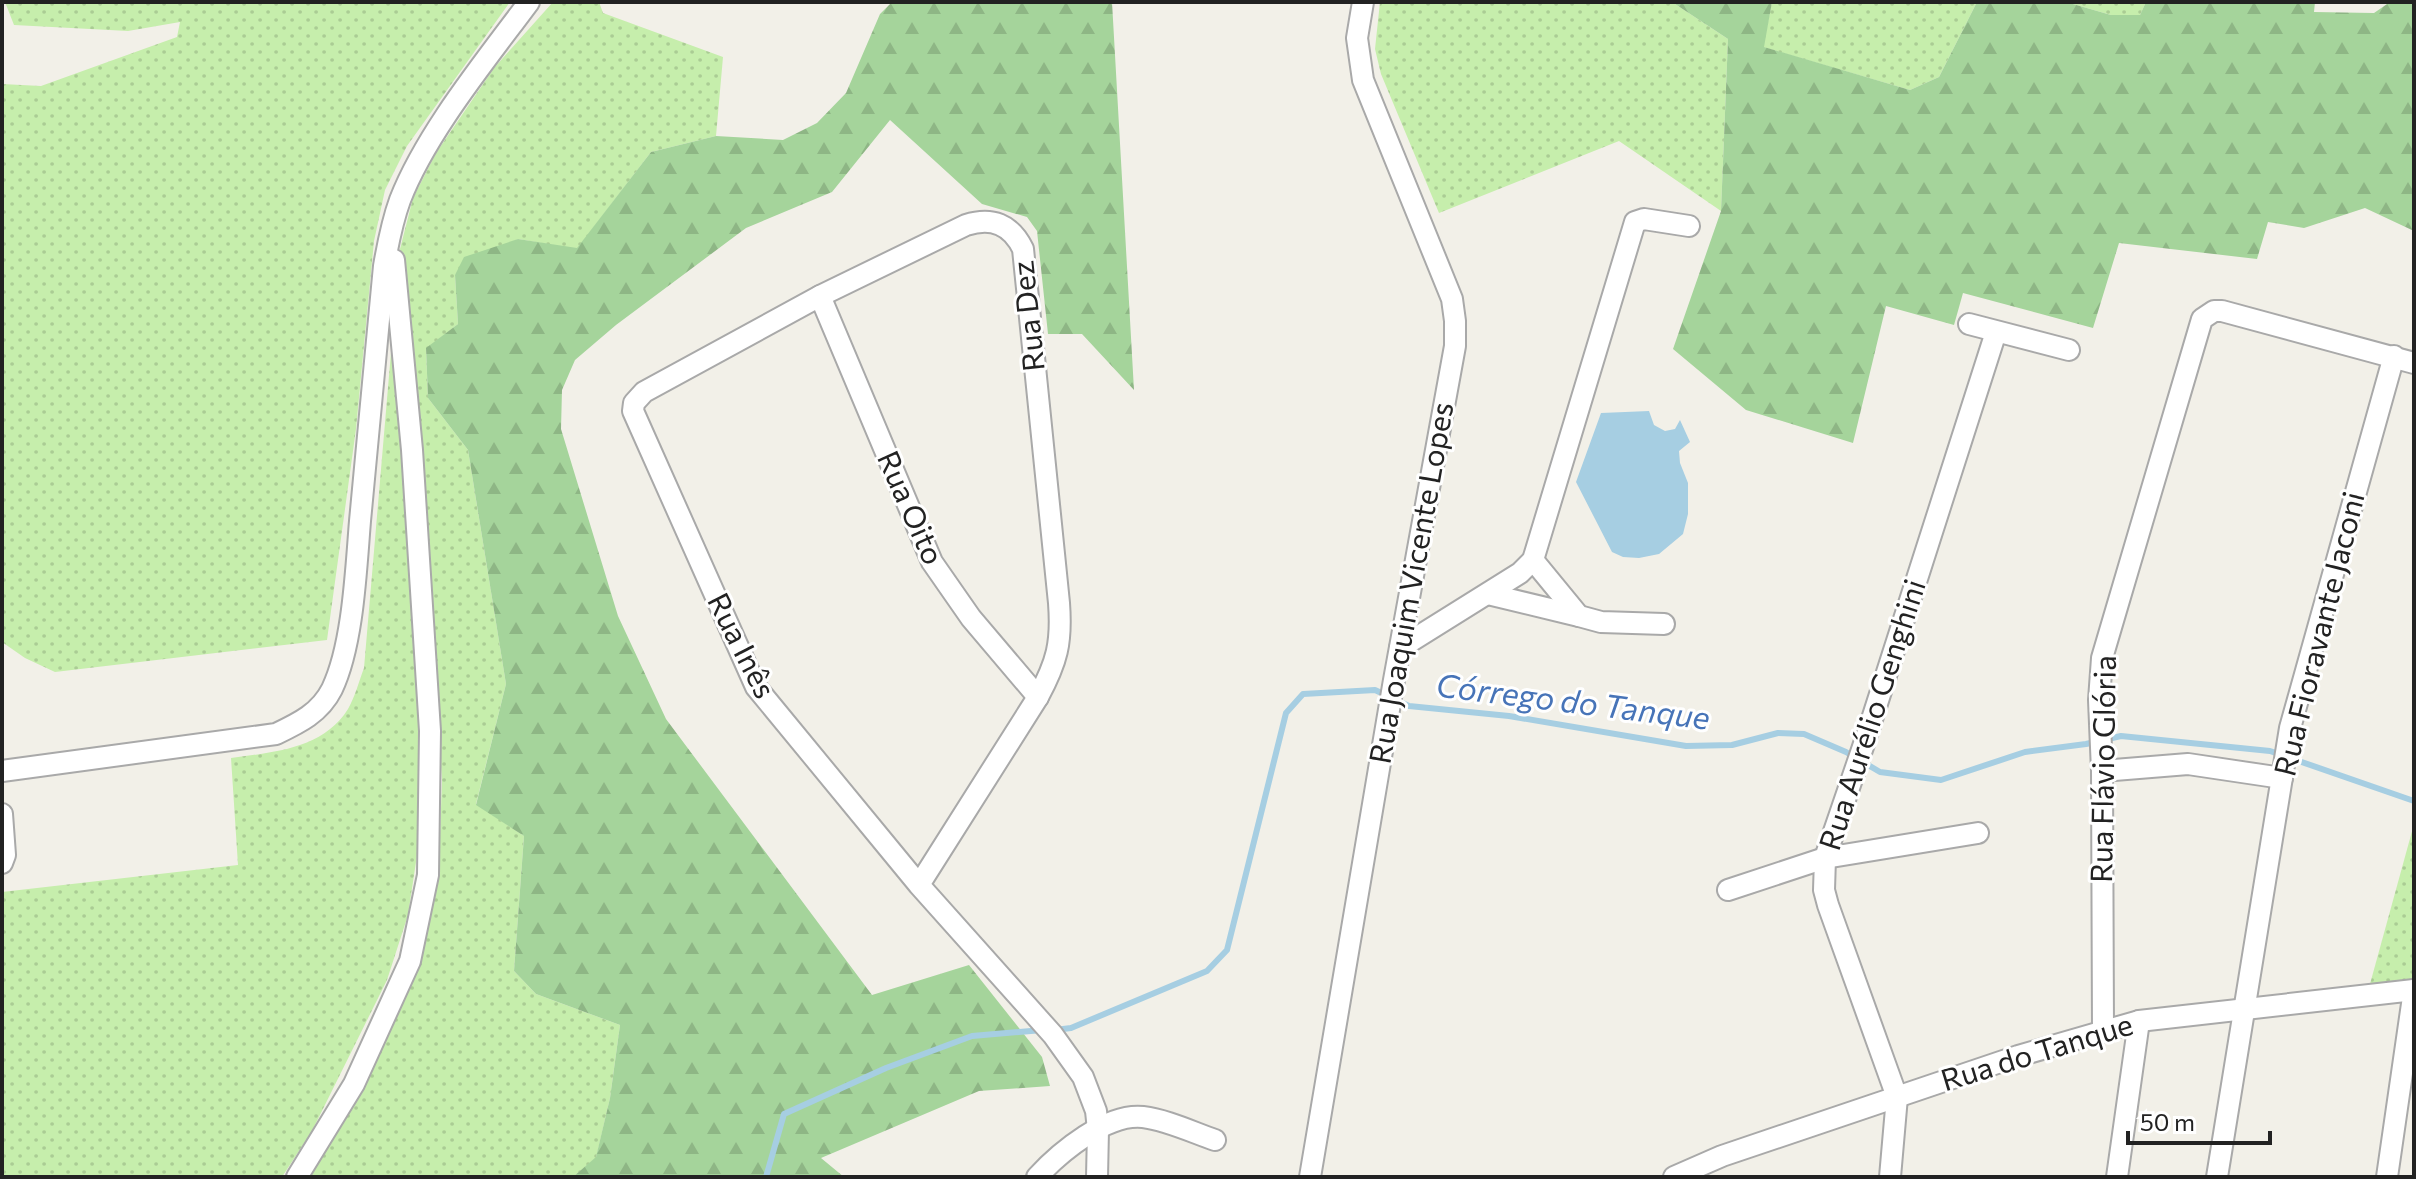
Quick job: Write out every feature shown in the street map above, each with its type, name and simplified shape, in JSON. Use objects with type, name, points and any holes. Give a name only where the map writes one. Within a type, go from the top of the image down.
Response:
[{"type":"street","points":[[2,771],[276,734],[304,721],[321,707],[332,689],[340,664],[353,600],[384,266],[391,228],[414,170],[463,93],[529,2]]},
{"type":"street","name":"Rua Joaquim Vicente Lopes","points":[[1310,1177],[1394,680],[1455,346],[1452,299],[1363,80],[1357,38],[1363,2]]},
{"type":"street","points":[[1400,648],[1488,594],[1528,567],[1533,560],[1635,222],[1644,219],[1689,226]]},
{"type":"street","name":"Rua Dez","points":[[634,419],[634,403],[644,392],[820,296],[978,221],[1004,226],[1016,235],[1023,249],[1061,628],[1055,665],[1038,697]]},
{"type":"street","points":[[297,1177],[354,1084],[410,961],[428,875],[430,731],[412,450],[391,228]]},
{"type":"street","name":"Rua Oito","points":[[820,296],[932,562],[971,618],[1038,697]]},
{"type":"street","name":"Rua Flávio Glória","points":[[2103,1030],[2099,700],[2104,645],[2197,329],[2206,314],[2222,311],[2394,356]]},
{"type":"street","points":[[1969,324],[2069,350]]},
{"type":"street","name":"Rua Aurélio Genghini","points":[[1897,1097],[1828,905],[1824,890],[1825,858],[1996,332]]},
{"type":"street","points":[[2394,356],[2414,363]]},
{"type":"street","name":"Rua Fioravante Jaconi","points":[[2217,1177],[2290,728],[2394,356]]},
{"type":"street","name":"Rua Inês","points":[[634,419],[756,687],[919,885],[1039,1018],[1070,1057],[1091,1092],[1098,1130],[1097,1177]]},
{"type":"street","points":[[1533,560],[1579,616]]},
{"type":"street","points":[[1488,594],[1601,622],[1664,624]]},
{"type":"street","points":[[919,885],[1038,697]]},
{"type":"street","points":[[2102,769],[2188,764],[2282,773]]},
{"type":"street","points":[[2,814],[5,855],[2,863]]},
{"type":"street","points":[[1728,890],[1825,858],[1978,833]]},
{"type":"street","points":[[2387,1177],[2414,990]]},
{"type":"street","name":"Rua do Tanque","points":[[1674,1177],[1722,1156],[2103,1030],[2139,1021],[2414,990]]},
{"type":"street","points":[[2117,1177],[2139,1021]]},
{"type":"street","points":[[1890,1177],[1897,1097]]},
{"type":"street","points":[[1037,1177],[1066,1148],[1117,1120],[1140,1117],[1215,1140]]},
{"type":"street","points":[[1720,1177],[1722,1156]]},
{"type":"green space","points":[[5,2],[510,2],[407,146],[385,190],[374,241],[356,429],[327,640],[55,672],[25,658],[2,642],[2,84],[41,86],[177,37],[180,22],[128,31],[14,25]]},
{"type":"green space","points":[[553,2],[599,2],[603,13],[723,57],[716,136],[651,152],[577,249],[518,239],[455,275],[458,324],[426,349],[428,398],[468,450],[506,684],[476,804],[524,836],[514,971],[536,994],[620,1025],[610,1098],[596,1158],[573,1177],[309,1177],[371,1071],[405,993],[427,929],[439,863],[442,781],[417,399],[400,249],[413,198],[436,153],[494,68]]},
{"type":"green space","points":[[892,2],[1112,2],[1134,390],[1082,334],[1048,334],[1037,231],[1027,217],[982,204],[890,120],[832,192],[746,228],[616,325],[575,360],[562,390],[561,429],[618,616],[666,719],[872,995],[969,965],[1042,1057],[1050,1086],[979,1091],[821,1158],[844,1177],[573,1177],[596,1157],[610,1098],[620,1025],[536,994],[514,971],[524,836],[476,805],[506,684],[468,450],[428,398],[426,348],[458,324],[455,275],[464,257],[518,239],[577,248],[651,152],[716,136],[783,140],[817,123],[846,93],[880,14]]},
{"type":"green space","points":[[1380,2],[1672,2],[1728,39],[1721,211],[1619,141],[1439,213],[1381,74],[1375,49]]},
{"type":"green space","points":[[1672,2],[1772,2],[1764,47],[1910,90],[1939,77],[1977,2],[2066,2],[2111,15],[2140,15],[2146,2],[2315,2],[2314,12],[2374,13],[2390,2],[2414,2],[2414,231],[2365,208],[2304,228],[2268,222],[2257,259],[2119,243],[2093,328],[1963,293],[1954,325],[1886,306],[1853,443],[1746,410],[1673,349],[1721,211],[1728,39]]},
{"type":"green space","points":[[1772,2],[1977,2],[1939,77],[1910,90],[1763,47]]},
{"type":"green space","points":[[2066,2],[2146,2],[2140,15],[2111,15]]},
{"type":"green space","points":[[393,329],[408,468],[422,763],[419,842],[408,915],[387,980],[312,1131],[282,1177],[2,1175],[2,892],[238,865],[231,758],[280,750],[311,740],[325,733],[348,709],[364,668]]},
{"type":"green space","points":[[2414,824],[2414,982],[2370,984]]},
{"type":"water","points":[[1649,411],[1654,425],[1665,431],[1675,429],[1680,420],[1690,442],[1679,451],[1688,483],[1688,514],[1683,534],[1659,554],[1623,557],[1612,552],[1576,482],[1601,413]]},
{"type":"waterway","name":"Córrego do Tanque","points":[[1055,1030],[1071,1028],[1207,971],[1227,950],[1286,713],[1303,694],[1375,690],[1409,706],[1509,716],[1686,746],[1732,745],[1778,733],[1804,734],[1846,752],[1880,772],[1941,780],[2025,752],[2121,736],[2270,751],[2414,801]]},
{"type":"waterway","points":[[766,1177],[784,1114],[886,1068],[972,1036],[1043,1030]]}]
